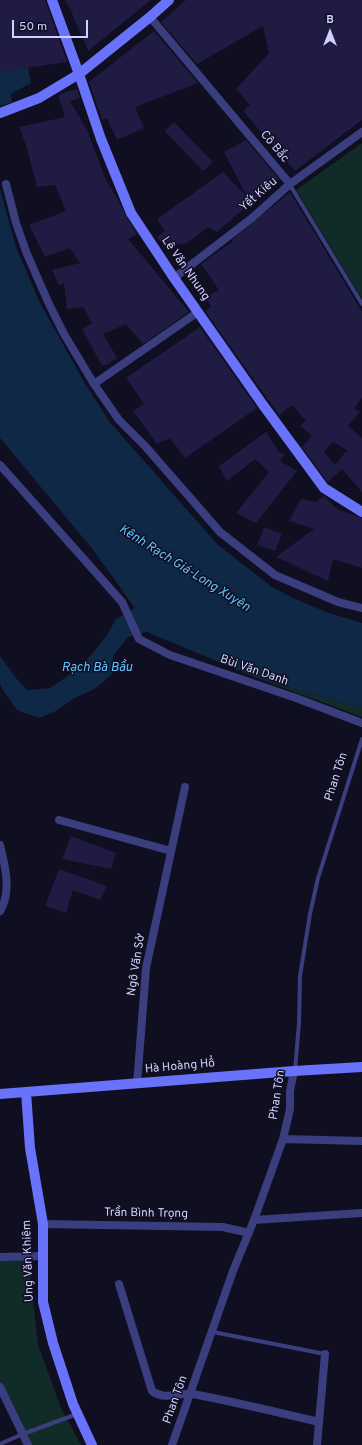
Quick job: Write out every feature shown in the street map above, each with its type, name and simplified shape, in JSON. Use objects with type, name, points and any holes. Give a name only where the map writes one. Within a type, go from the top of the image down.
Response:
[{"type":"street","name":"Lê Văn Nhung","points":[[52,0],[101,139],[131,214],[263,405],[324,488],[362,512]]},
{"type":"street","points":[[3,111],[39,98],[79,74],[150,17],[168,0]]},
{"type":"street","name":"Cô Bắc","points":[[150,17],[290,184]]},
{"type":"street","name":"Yết Kiêu","points":[[174,278],[252,218],[290,184],[362,132]]},
{"type":"street","points":[[6,184],[16,223],[37,279],[64,334],[94,384],[120,420],[145,446],[220,532],[275,575],[338,602],[362,608]]},
{"type":"street","points":[[94,384],[198,312]]},
{"type":"street","name":"Bùi Văn Danh","points":[[0,465],[122,602],[139,639],[170,655],[296,698],[362,723]]},
{"type":"street","name":"Ngô Văn Sở","points":[[137,1084],[146,968],[185,787]]},
{"type":"street","points":[[59,820],[171,851]]},
{"type":"street","points":[[0,845],[4,863],[6,886],[4,906],[0,911]]},
{"type":"street","name":"Hà Hoàng Hổ","points":[[0,1094],[362,1067]]},
{"type":"street","name":"Phan Tôn","points":[[172,1445],[213,1332],[233,1271],[254,1220],[283,1139],[290,1110],[290,1091],[294,1071]]},
{"type":"street","name":"Ung Văn Khiêm","points":[[26,1092],[30,1148],[43,1224],[43,1302],[53,1343],[78,1414],[92,1445]]},
{"type":"street","points":[[283,1139],[362,1140]]},
{"type":"street","points":[[254,1220],[362,1213]]},
{"type":"street","name":"Trần Bình Trọng","points":[[43,1224],[222,1227],[249,1233]]},
{"type":"street","points":[[0,1256],[43,1256]]},
{"type":"street","points":[[119,1284],[152,1391],[157,1395],[165,1396],[190,1394],[319,1422]]},
{"type":"street","points":[[317,1445],[325,1354]]},
{"type":"street","points":[[0,1386],[28,1445]]},
{"type":"lane","name":"Cô Bắc","points":[[290,184],[362,304]]},
{"type":"lane","name":"Phan Tôn","points":[[294,1071],[299,1023],[300,976],[306,933],[318,878],[362,739]]},
{"type":"lane","points":[[213,1332],[325,1354]]},
{"type":"lane","points":[[0,1444],[78,1414]]},
{"type":"green space","points":[[362,143],[362,299],[296,190]]},
{"type":"green space","points":[[257,678],[362,708],[362,717]]},
{"type":"green space","points":[[0,1257],[26,1257],[30,1273],[38,1345],[61,1408],[81,1445],[28,1445],[0,1387]]},
{"type":"water","points":[[0,0],[15,0],[31,83],[11,94],[12,102],[0,106]]},
{"type":"water","points":[[0,189],[16,247],[40,303],[84,382],[109,421],[217,544],[272,587],[326,612],[362,623],[362,708],[257,678],[147,632],[128,637],[113,656],[112,674],[96,688],[73,699],[56,711],[39,718],[17,710],[3,690],[0,684],[0,656],[27,690],[50,688],[75,671],[92,654],[107,635],[116,619],[135,608],[94,551],[0,438]]},
{"type":"building","points":[[0,0],[45,0],[67,62],[0,72]]},
{"type":"building","points":[[65,0],[151,0],[88,51],[73,14]]},
{"type":"building","points":[[186,0],[362,0],[362,120],[295,171],[243,111],[250,105],[236,89],[269,53],[263,26],[197,64],[161,22]]},
{"type":"building","points":[[154,31],[198,83],[135,107],[144,128],[117,140],[107,118],[102,120],[89,82]]},
{"type":"building","points":[[77,89],[80,98],[70,101],[87,130],[106,180],[137,234],[128,239],[189,312],[143,344],[126,324],[103,334],[117,358],[102,366],[82,329],[92,323],[83,307],[67,309],[64,283],[59,285],[52,270],[80,263],[70,248],[45,257],[29,225],[66,211],[55,185],[37,187],[26,145],[19,127],[65,117],[58,96],[65,92]]},
{"type":"building","points":[[174,122],[213,162],[203,171],[165,131]]},
{"type":"building","points":[[246,140],[279,179],[217,232],[208,227],[187,243],[164,246],[157,237],[165,231],[157,219],[223,172],[247,197],[224,152]]},
{"type":"building","points":[[290,192],[362,312],[362,398],[354,408],[360,412],[348,426],[362,438],[362,492],[342,469],[328,482],[326,480],[302,447],[312,436],[300,426],[306,421],[292,405],[279,415],[205,311],[211,307],[206,297],[219,290],[201,264],[233,241],[232,240]],"holes":[[[333,442],[347,450],[335,465],[324,452]]]},
{"type":"building","points":[[200,327],[257,408],[185,458],[170,438],[157,444],[133,411],[144,404],[126,378]]},
{"type":"building","points":[[266,432],[279,452],[285,454],[280,461],[297,471],[256,523],[236,513],[269,472],[255,459],[227,481],[219,466]]},
{"type":"building","points":[[324,496],[337,509],[362,518],[362,568],[333,559],[328,581],[276,557],[314,529],[289,521],[301,499],[316,502]]},
{"type":"building","points":[[264,527],[282,534],[275,551],[257,545]]},
{"type":"building","points":[[71,836],[116,853],[111,869],[62,859]]},
{"type":"building","points":[[59,869],[107,886],[100,900],[73,890],[66,913],[45,906]]},
{"type":"water label","name":"Kênh Rạch Giá-Long Xuyên","points":[[184,569]]},
{"type":"water label","name":"Rạch Bà Bầu","points":[[97,668]]}]
